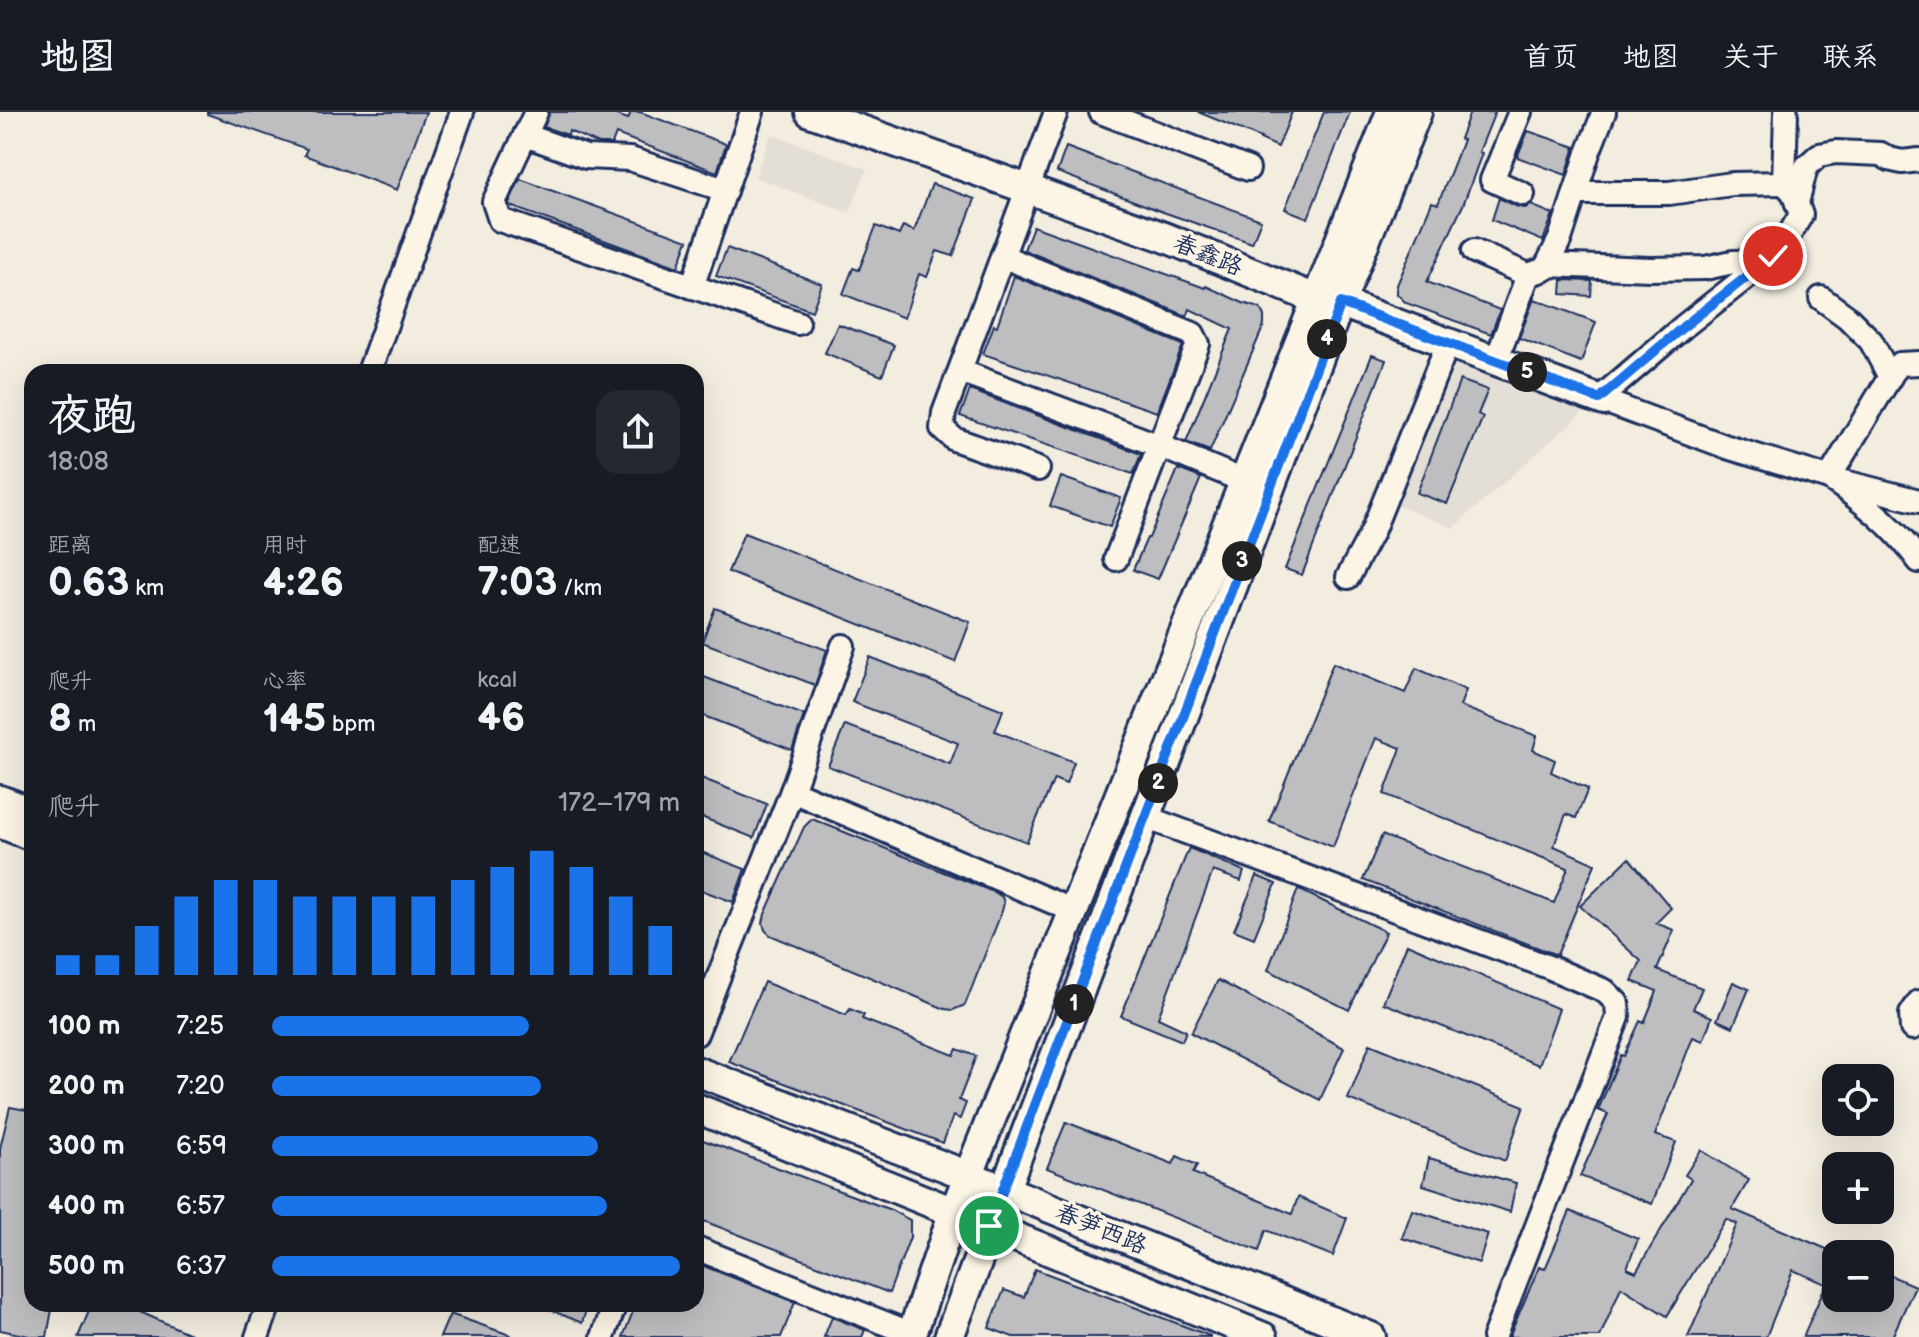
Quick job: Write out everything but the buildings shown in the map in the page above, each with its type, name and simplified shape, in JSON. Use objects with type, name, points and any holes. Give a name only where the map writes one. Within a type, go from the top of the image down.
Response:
[{"type":"main road","name":"春鑫路","points":[[810,112],[1030,182]]},
{"type":"main road","name":"春鑫路","points":[[853,112],[1030,182],[1286,274],[1325,299],[1602,400]]},
{"type":"main road","points":[[949,1337],[1145,817],[1391,112]]},
{"type":"main road","points":[[911,1335],[968,1177],[1244,481],[1325,299],[1417,112]]},
{"type":"main road","points":[[0,800],[24,809]]},
{"type":"main road","points":[[0,823],[24,833]]},
{"type":"main road","name":"春笋西路","points":[[704,1074],[1003,1189],[1371,1337]]},
{"type":"main road","name":"春笋西路","points":[[704,1111],[1263,1337]]},
{"type":"street","points":[[372,364],[462,112]]},
{"type":"street","points":[[536,112],[494,202],[500,220],[798,323]]},
{"type":"street","points":[[692,287],[752,112]]},
{"type":"street","points":[[1038,469],[954,439],[942,428],[944,413],[1056,112]]},
{"type":"street","points":[[1101,112],[1248,169]]},
{"type":"street","points":[[1520,112],[1492,180],[1523,194]]},
{"type":"street","points":[[1496,361],[1537,270],[1560,239],[1604,112]]},
{"type":"street","points":[[1784,183],[1786,112]]},
{"type":"street","points":[[525,135],[586,157],[630,159],[725,190]]},
{"type":"street","points":[[1797,203],[1806,167],[1819,155],[1836,152],[1881,154],[1902,162],[1919,160]]},
{"type":"street","points":[[1575,193],[1669,193],[1732,184],[1784,183],[1793,192],[1801,215],[1789,235],[1767,261],[1683,327],[1602,400],[1727,447],[1919,501]]},
{"type":"street","points":[[1474,251],[1537,270],[1705,268],[1733,262],[1767,261]]},
{"type":"street","points":[[1002,256],[1193,334],[1198,344],[1116,559]]},
{"type":"street","points":[[1821,298],[1847,317],[1871,341],[1890,377]]},
{"type":"street","points":[[1348,577],[1372,532],[1448,343]]},
{"type":"street","points":[[1829,478],[1900,364],[1919,363]]},
{"type":"street","points":[[960,371],[1244,481]]},
{"type":"street","points":[[1829,478],[1861,500],[1906,543],[1919,561]]},
{"type":"street","points":[[704,1014],[792,791],[843,646]]},
{"type":"street","points":[[792,791],[1074,911]]},
{"type":"street","points":[[1145,817],[1551,968],[1605,991],[1617,1003],[1618,1017],[1494,1337]]},
{"type":"street","points":[[1912,1028],[1911,1014],[1919,1002]]},
{"type":"street","points":[[704,1251],[911,1335]]},
{"type":"street","points":[[257,1337],[266,1312]]},
{"type":"street","points":[[603,1337],[612,1312]]},
{"type":"shaded area","points":[[771,134],[867,169],[850,213],[755,177]]},
{"type":"shaded area","points":[[1457,361],[1586,410],[1453,528],[1396,505]]},
{"type":"route","points":[[989,1226],[1341,303],[1599,399],[1773,256]]}]
